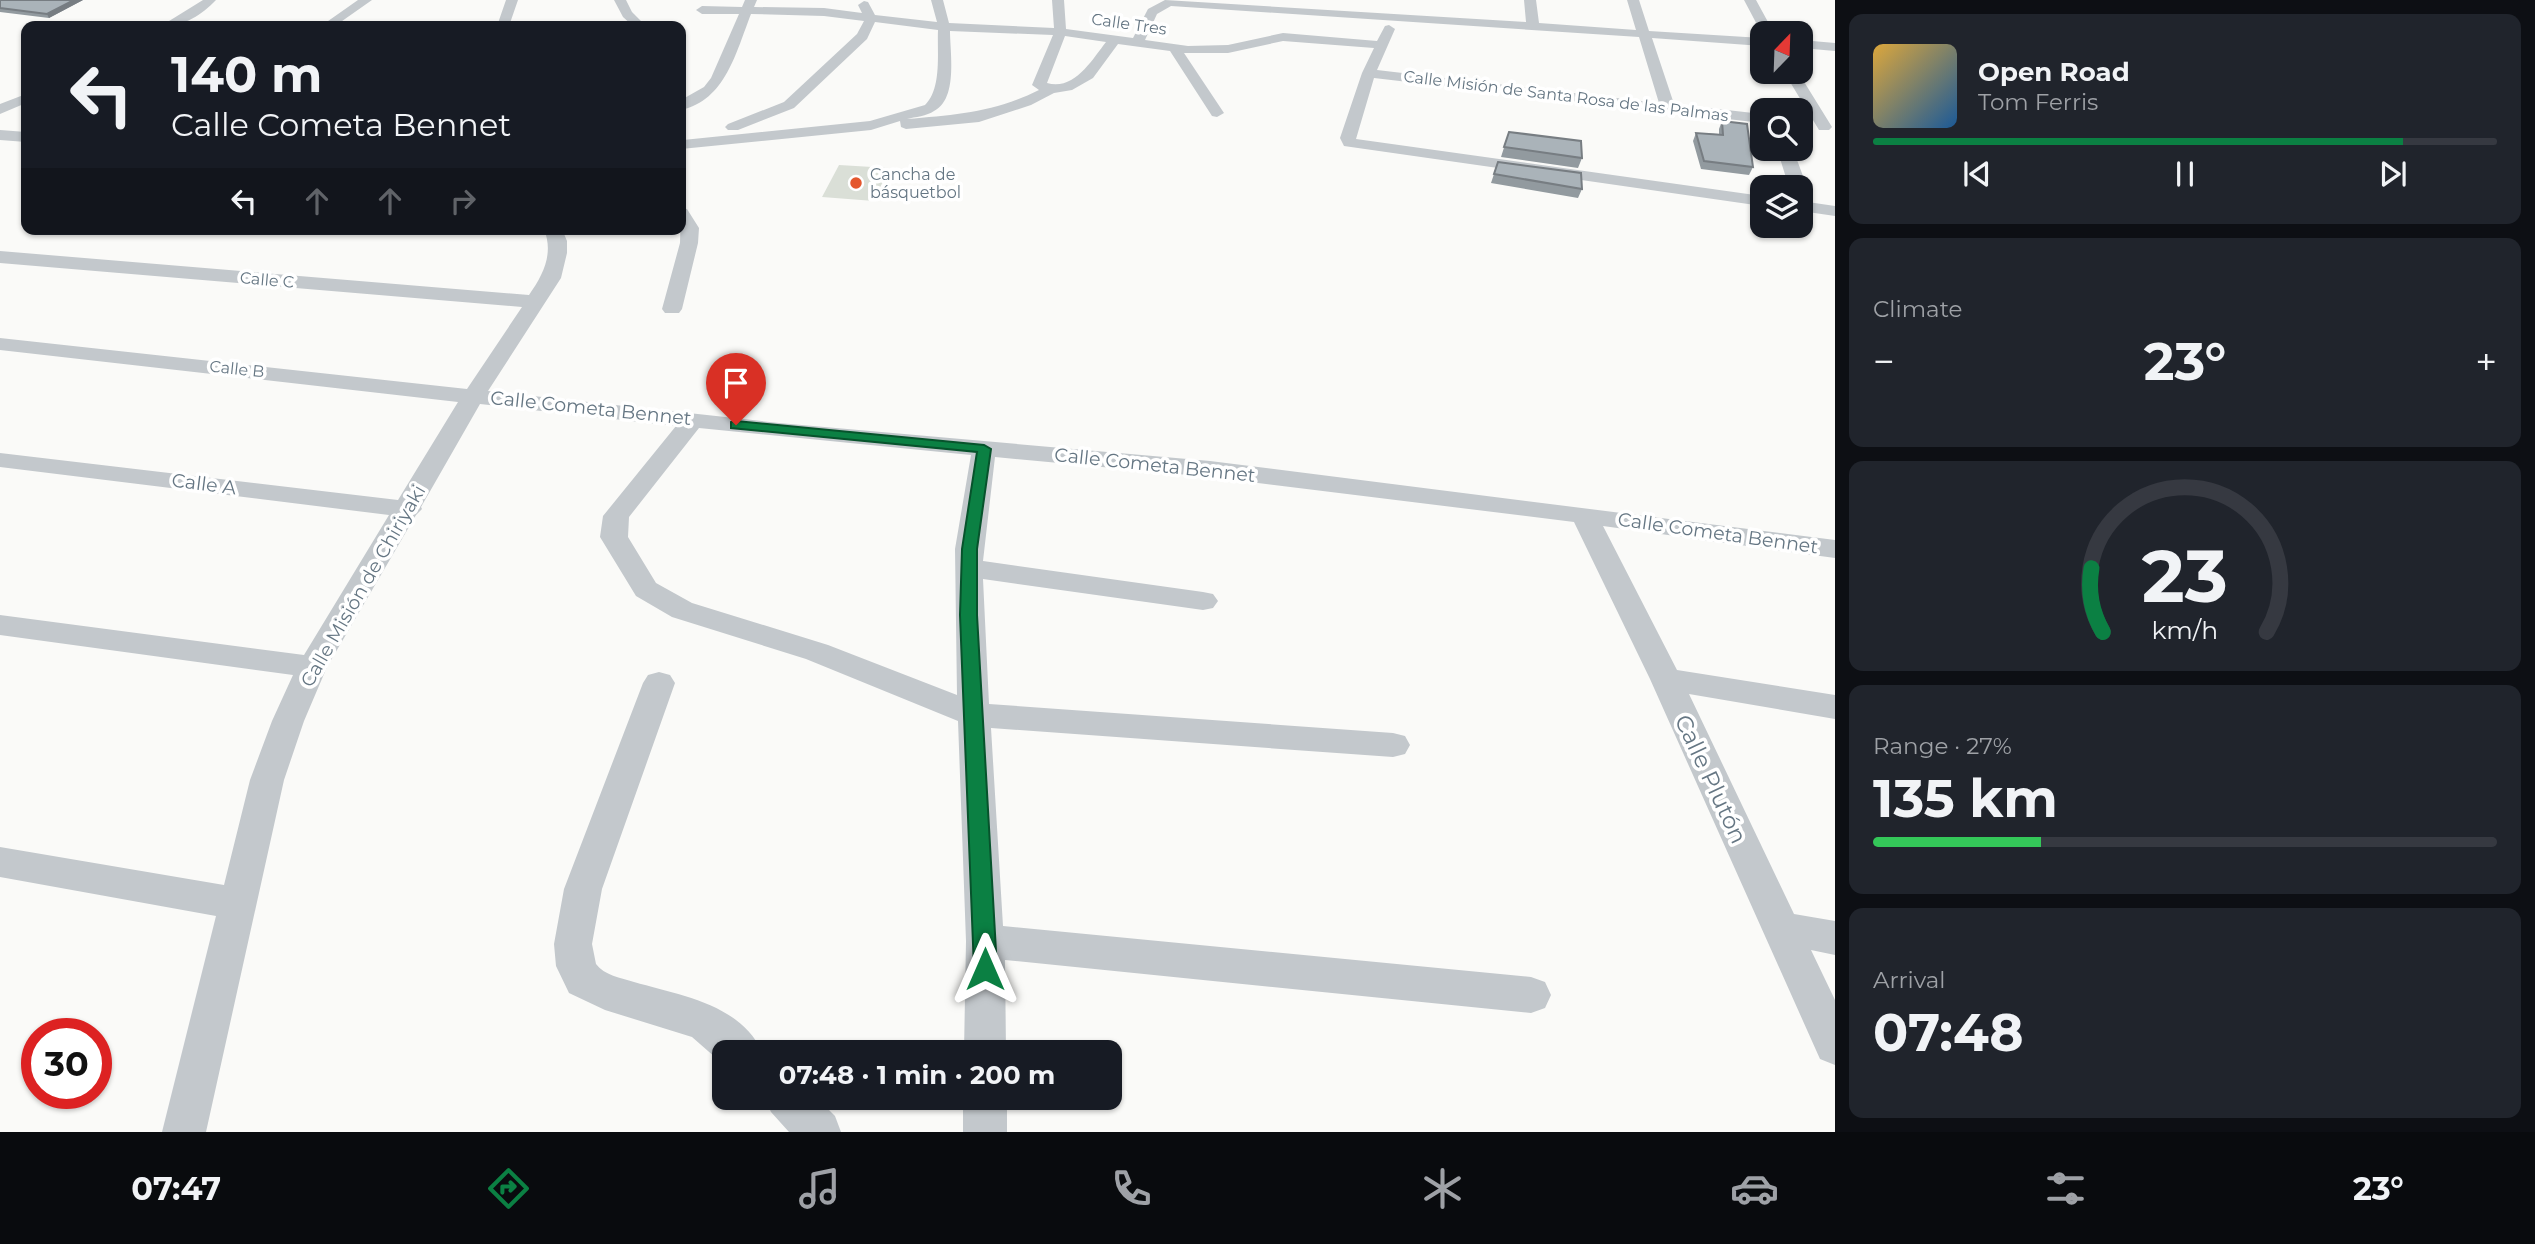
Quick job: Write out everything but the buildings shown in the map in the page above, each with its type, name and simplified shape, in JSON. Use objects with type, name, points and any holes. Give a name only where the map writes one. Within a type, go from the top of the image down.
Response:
[{"type":"street","points":[[177,21],[210,0]]},
{"type":"street","points":[[334,21],[366,0]]},
{"type":"street","points":[[505,21],[512,0]]},
{"type":"street","points":[[620,0],[626,14],[634,21]]},
{"type":"street","points":[[686,144],[789,105],[863,36],[871,18],[868,9],[852,0]]},
{"type":"street","points":[[865,126],[930,108],[938,100],[942,88],[944,27],[937,0]]},
{"type":"street","points":[[1051,89],[1039,85],[1062,32],[1063,20],[1058,0]]},
{"type":"street","points":[[1530,0],[1533,26]]},
{"type":"street","points":[[1633,0],[1668,108]]},
{"type":"street","points":[[1749,0],[1762,21]]},
{"type":"street","points":[[1138,43],[1146,18],[1163,3],[1308,5],[1394,16],[1418,13],[1533,26],[1750,41]]},
{"type":"street","points":[[686,103],[709,90],[718,79],[748,5]]},
{"type":"street","name":"Calle Tres","points":[[702,9],[748,5],[944,27],[1062,32],[1209,51],[1283,37],[1382,45]]},
{"type":"street","points":[[1394,16],[1369,73],[1348,138],[1356,145],[1750,199]]},
{"type":"street","points":[[686,145],[979,117],[1026,102],[1051,89],[1067,87],[1088,75],[1114,40]]},
{"type":"street","points":[[1813,45],[1835,47]]},
{"type":"street","points":[[1174,48],[1217,113]]},
{"type":"street","name":"Calle Misión de Santa Rosa de las Palmas","points":[[1369,73],[1750,118]]},
{"type":"street","points":[[1800,84],[1830,127]]},
{"type":"street","points":[[0,91],[21,92]]},
{"type":"street","points":[[0,110],[21,100]]},
{"type":"street","points":[[0,135],[21,136]]},
{"type":"street","points":[[1813,206],[1835,211]]},
{"type":"street","points":[[672,309],[689,236],[690,228],[686,221]]},
{"type":"street","name":"Calle Misión de Chiriyaki","points":[[184,1132],[267,780],[288,721],[312,667],[474,395],[551,278],[556,262],[558,242],[555,235]]},
{"type":"street","name":"Calle C","points":[[0,257],[535,302]]},
{"type":"street","name":"Calle B","points":[[0,344],[474,395]]},
{"type":"street","name":"Calle Cometa Bennet","points":[[474,395],[694,420],[1210,469],[1584,514],[1835,549]]},
{"type":"street","points":[[694,420],[616,516],[614,537],[646,589],[682,610],[817,652],[975,715],[1393,745]]},
{"type":"street","points":[[984,449],[969,549],[968,615],[985,942],[985,1040]]},
{"type":"street","name":"Calle A","points":[[0,460],[408,509]]},
{"type":"street","name":"Calle Plutón","points":[[1584,514],[1666,679],[1835,1045]]},
{"type":"street","points":[[969,568],[1203,601]]},
{"type":"street","points":[[0,625],[312,667]]},
{"type":"street","points":[[1666,679],[1835,707]]},
{"type":"street","points":[[659,683],[583,889],[573,944],[576,966],[583,980],[605,992],[705,1021],[727,1040]]},
{"type":"street","points":[[0,862],[238,904]]},
{"type":"street","points":[[1782,928],[1835,938]]},
{"type":"street","points":[[985,942],[1531,996]]},
{"type":"street","points":[[798,1110],[819,1132]]},
{"type":"street","points":[[985,1110],[985,1132]]},
{"type":"shaded area","name":"Cancha de básquetbol","points":[[839,165],[889,168],[874,201],[822,197]]},
{"type":"place","name":"Cancha de básquetbol","points":[[856,183]]},
{"type":"route","points":[[736,425],[984,449],[969,549],[968,615],[975,715],[985,969]]}]
